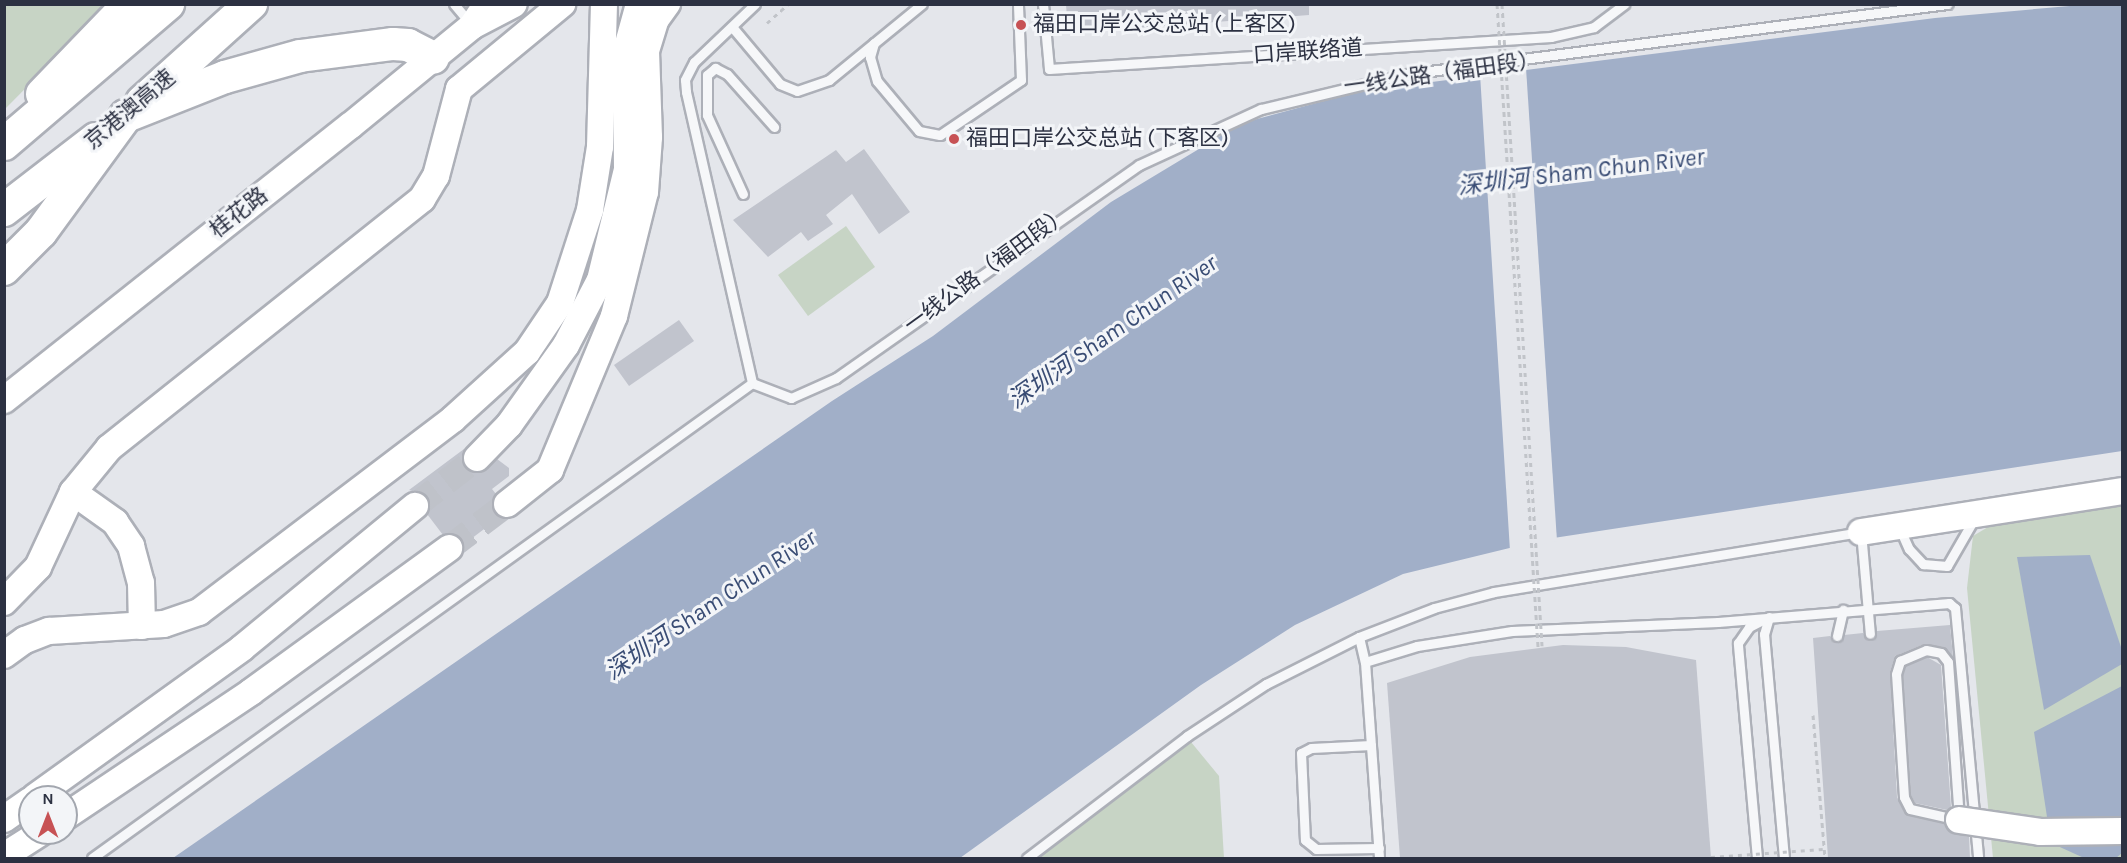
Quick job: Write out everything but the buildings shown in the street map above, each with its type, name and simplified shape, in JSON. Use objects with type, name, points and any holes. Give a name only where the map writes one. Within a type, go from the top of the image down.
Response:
[{"type":"highway","points":[[4,137],[71,60],[129,4]]},
{"type":"highway","points":[[4,144],[168,4]]},
{"type":"highway","name":"京港澳高速","points":[[4,210],[126,116],[251,4]]},
{"type":"highway","points":[[4,269],[41,232],[126,116],[225,77],[300,56],[393,44],[408,45],[433,58]]},
{"type":"main road","points":[[472,26],[487,4]]},
{"type":"main road","points":[[472,26],[502,15],[514,4]]},
{"type":"main road","points":[[4,602],[38,567],[73,492],[128,431],[422,200],[436,176],[459,90],[562,4]]},
{"type":"main road","points":[[4,655],[49,631],[142,626],[183,620],[215,600],[491,389],[546,328],[569,280],[590,210],[600,147],[604,4]]},
{"type":"main road","points":[[477,458],[508,425],[566,345],[600,280],[627,169],[626,51],[639,4]]},
{"type":"main road","points":[[507,504],[550,470],[614,316],[645,192],[649,137],[646,51],[656,19],[667,4]]},
{"type":"main road","name":"桂花路","points":[[4,400],[472,26]]},
{"type":"main road","points":[[433,58],[459,90]]},
{"type":"main road","points":[[1861,532],[2122,491]]},
{"type":"main road","points":[[73,492],[115,522],[131,546],[141,583],[142,626]]},
{"type":"main road","points":[[52,785],[242,648],[415,506]]},
{"type":"main road","points":[[78,808],[252,692],[448,548]]},
{"type":"main road","points":[[4,819],[18,809]]},
{"type":"main road","points":[[1959,820],[2040,832],[2122,831]]},
{"type":"main road","points":[[4,856],[21,845]]},
{"type":"lane","points":[[454,4],[472,26]]},
{"type":"lane","points":[[92,858],[752,383],[685,80],[694,62],[733,28],[755,4]]},
{"type":"lane","points":[[733,28],[780,84],[797,91],[829,80],[922,4]]},
{"type":"lane","points":[[874,43],[870,57],[878,81],[919,131],[940,135],[1021,80],[1018,4]]},
{"type":"lane","name":"口岸联络道","points":[[1043,4],[1049,69],[1551,37],[1594,27],[1624,4]]},
{"type":"lane","name":"一线公路（福田段）","points":[[752,383],[791,398],[807,394],[1139,165],[1261,108],[1407,74],[1947,4]]},
{"type":"lane","points":[[743,194],[707,116],[707,75],[716,68],[727,74],[774,127]]},
{"type":"lane","points":[[1899,526],[1909,549],[1923,564],[1947,566],[1977,514]]},
{"type":"lane","points":[[1027,858],[1186,736],[1266,684],[1359,637],[1434,608],[1494,592],[1861,532],[1870,634]]},
{"type":"lane","points":[[1365,662],[1417,646],[1512,631],[1769,617],[1936,601],[1955,608],[1977,858]]},
{"type":"lane","points":[[1837,636],[1843,610]]},
{"type":"lane","points":[[1756,858],[1738,643],[1749,627],[1769,617]]},
{"type":"lane","points":[[1769,617],[1764,634],[1784,858]]},
{"type":"lane","points":[[1359,637],[1365,662],[1379,858]]},
{"type":"lane","points":[[1913,652],[1941,653],[1948,662],[1959,820],[1910,808],[1904,797],[1896,674],[1900,661],[1913,652]]},
{"type":"lane","points":[[1371,745],[1311,748],[1301,753],[1305,840],[1316,849],[1379,848]]},
{"type":"path","points":[[767,23],[788,4]]},
{"type":"path","points":[[1497,4],[1540,646],[1502,4]]},
{"type":"path","points":[[1813,715],[1825,858]]},
{"type":"path","points":[[1711,857],[1823,849]]},
{"type":"green space","points":[[5,5],[108,5],[5,109]]},
{"type":"green space","points":[[846,226],[875,267],[808,316],[778,275]]},
{"type":"green space","points":[[2122,500],[2122,858],[1993,858],[1967,588],[1973,536],[2003,518]]},
{"type":"green space","points":[[1191,742],[1219,776],[1224,858],[1020,858]]},
{"type":"water","name":"深圳河 Sham Chun River","points":[[2081,5],[2122,5],[2122,451],[1547,539],[1403,574],[1295,625],[1201,685],[960,858],[173,858],[832,401],[933,336],[1111,202],[1242,123],[1361,91],[1935,18]]},
{"type":"water","points":[[2090,555],[2122,650],[2122,664],[2044,710],[2017,557]]},
{"type":"water","points":[[2122,686],[2122,853],[2116,858],[2084,858],[2051,843],[2034,732]]},
{"type":"pier","points":[[1526,68],[1557,541],[1510,551],[1480,74]]},
{"type":"tunnel","points":[[415,506],[477,458]]},
{"type":"tunnel","points":[[449,548],[507,504]]},
{"type":"place","name":"福田口岸公交总站 (上客区)","points":[[1021,25]]},
{"type":"place","name":"福田口岸公交总站 (下客区)","points":[[954,139]]}]
